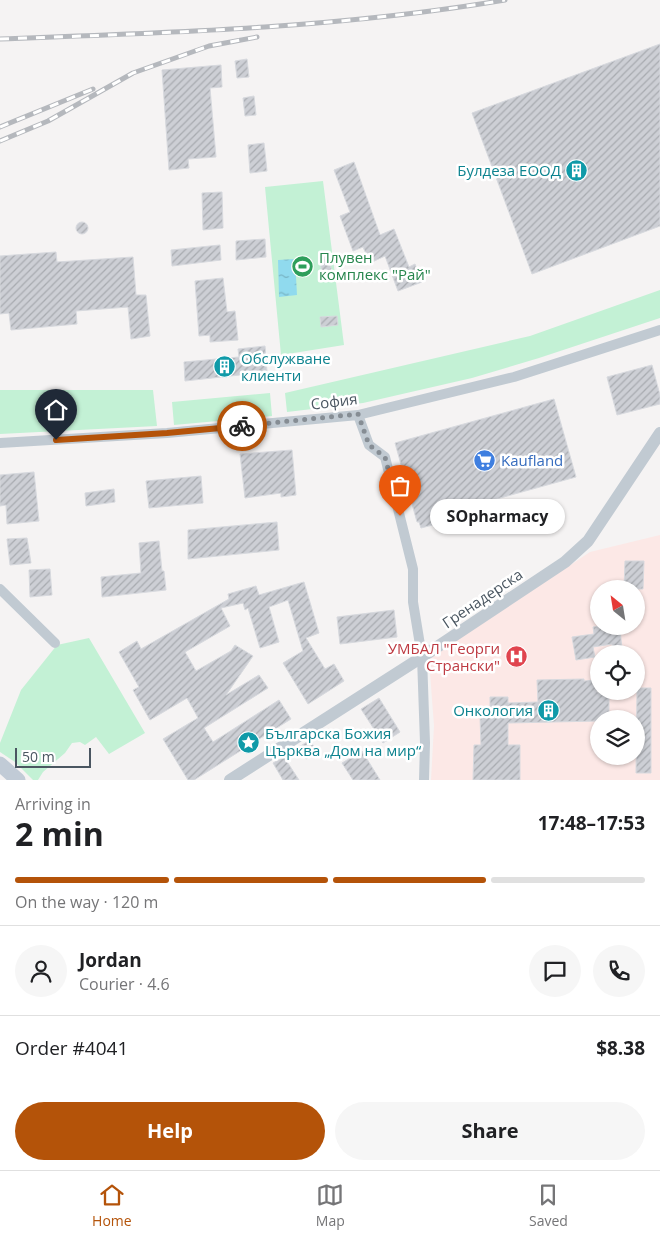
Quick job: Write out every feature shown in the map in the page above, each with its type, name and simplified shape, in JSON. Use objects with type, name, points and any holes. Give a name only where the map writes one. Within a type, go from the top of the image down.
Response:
[{"type":"main road","points":[[0,764],[18,780]]},
{"type":"street","name":"София","points":[[0,443],[167,433],[358,414],[514,377],[660,330]]},
{"type":"street","points":[[358,414],[369,445],[385,457],[413,569],[413,602],[422,657],[425,743],[424,780]]},
{"type":"street","name":"Гренадерска","points":[[230,780],[422,657],[579,551],[606,516],[660,433]]},
{"type":"street","points":[[0,589],[55,643]]},
{"type":"shaded area","name":"УМБАЛ \"Георги Странски\"","points":[[660,535],[660,780],[431,780],[434,726],[429,659],[590,552]]},
{"type":"green space","name":"Плувен комплекс \"Рай\"","points":[[323,181],[344,345],[281,355],[265,187]]},
{"type":"green space","points":[[660,290],[660,318],[539,358],[472,378],[363,403],[287,412],[285,393],[530,336]]},
{"type":"green space","points":[[0,390],[153,390],[157,426],[0,434]]},
{"type":"green space","points":[[270,393],[272,416],[174,425],[172,402]]},
{"type":"green space","points":[[89,638],[145,733],[109,754],[96,737],[85,745],[80,742],[72,743],[65,753],[43,772],[38,780],[33,780],[15,762],[0,752],[0,743],[21,690],[57,645]]},
{"type":"water","points":[[295,259],[297,295],[279,297],[278,260]]},
{"type":"building","name":"Булдеза ЕООД","points":[[660,44],[660,226],[532,274],[472,113]]},
{"type":"building","points":[[247,59],[249,77],[237,78],[235,61]]},
{"type":"building","points":[[221,65],[222,87],[210,88],[216,157],[188,159],[189,168],[169,170],[162,70]]},
{"type":"building","points":[[254,96],[256,115],[245,116],[243,98]]},
{"type":"building","points":[[264,143],[267,171],[250,173],[248,145]]},
{"type":"building","points":[[354,162],[380,235],[394,229],[409,267],[415,264],[422,282],[398,291],[385,256],[370,263],[363,247],[353,251],[340,216],[350,212],[334,170]]},
{"type":"building","points":[[222,192],[223,228],[203,230],[202,193]]},
{"type":"building","points":[[84,222],[87,223],[87,233],[80,234],[77,233],[76,226],[77,223]]},
{"type":"building","points":[[265,239],[266,257],[236,260],[236,241]]},
{"type":"building","points":[[220,245],[221,260],[172,266],[171,250]]},
{"type":"building","points":[[328,251],[332,273],[322,275],[319,252]]},
{"type":"building","points":[[56,252],[57,262],[133,257],[136,295],[146,295],[150,336],[131,339],[128,307],[76,311],[77,324],[11,330],[9,313],[0,314],[0,256]]},
{"type":"building","points":[[223,278],[227,312],[235,311],[238,340],[210,342],[210,335],[199,336],[195,281]]},
{"type":"building","points":[[337,316],[338,325],[321,327],[320,317]]},
{"type":"building","name":"Обслужване клиенти","points":[[265,346],[267,372],[185,381],[184,362],[239,357],[238,349]]},
{"type":"building","points":[[652,365],[660,395],[660,404],[617,415],[607,377]]},
{"type":"building","name":"Kaufland","points":[[554,399],[576,477],[446,513],[448,521],[421,528],[419,522],[417,522],[395,443]]},
{"type":"building","points":[[292,450],[296,495],[281,497],[281,493],[245,498],[240,454]]},
{"type":"building","points":[[34,472],[39,521],[7,524],[6,505],[0,506],[0,475]]},
{"type":"building","points":[[201,476],[203,503],[149,508],[146,481]]},
{"type":"building","points":[[114,489],[115,502],[86,506],[85,493]]},
{"type":"building","points":[[277,522],[279,550],[188,559],[188,530]]},
{"type":"building","points":[[27,538],[31,563],[10,565],[7,539]]},
{"type":"building","points":[[159,541],[166,590],[102,597],[101,577],[141,573],[139,543]]},
{"type":"building","points":[[625,561],[644,561],[643,580],[624,580]]},
{"type":"building","points":[[50,569],[52,595],[30,597],[29,570]]},
{"type":"building","points":[[304,582],[319,633],[306,638],[325,669],[334,664],[344,681],[308,704],[283,663],[303,651],[288,600],[269,607],[279,642],[260,648],[248,608],[245,610],[243,603],[221,608],[230,626],[185,652],[196,671],[231,651],[235,645],[253,656],[226,695],[259,675],[268,688],[204,728],[213,742],[279,700],[291,719],[194,780],[188,780],[163,739],[198,718],[196,714],[187,698],[150,720],[133,690],[139,687],[119,652],[137,641],[141,649],[229,599],[228,594],[256,586],[259,595]]},
{"type":"building","points":[[394,610],[397,637],[340,644],[337,617]]},
{"type":"building","points":[[590,635],[621,635],[622,645],[590,645],[590,658],[576,660],[572,637]]},
{"type":"building","points":[[537,680],[590,681],[590,700],[609,700],[609,710],[590,710],[590,721],[508,723],[508,745],[520,745],[520,780],[473,780],[474,745],[481,745],[480,717],[490,717],[490,697],[508,697],[508,703],[538,702]]},
{"type":"building","points":[[645,688],[651,688],[651,773],[636,773],[636,765],[645,765],[645,710],[637,710],[637,700],[645,700]]},
{"type":"building","points":[[379,698],[400,732],[383,743],[361,709]]},
{"type":"building","points":[[310,740],[317,752],[306,759],[299,747]]},
{"type":"building","points":[[362,751],[380,780],[353,780],[342,763]]},
{"type":"building","points":[[284,757],[299,780],[283,780],[273,763]]},
{"type":"railway","points":[[0,39],[254,28],[380,17],[505,0]]},
{"type":"railway","points":[[0,141],[48,121],[133,73],[209,46],[257,37]]},
{"type":"railway","points":[[0,127],[93,89]]},
{"type":"way so far","points":[[242,426],[358,414],[369,445],[385,457],[400,516]]},
{"type":"place","name":"Булдеза ЕООД","points":[[577,170]]},
{"type":"place","name":"Плувен комплекс \"Рай\"","points":[[303,266]]},
{"type":"place","name":"Обслужване клиенти","points":[[225,367]]},
{"type":"place","name":"Kaufland","points":[[485,460]]},
{"type":"place","name":"SOpharmacy","points":[[400,516]]},
{"type":"place","name":"УМБАЛ \"Георги Странски\"","points":[[516,657]]},
{"type":"place","name":"Онкология","points":[[549,710]]},
{"type":"place","name":"Българска Божия Църква „Дом на мир“","points":[[249,742]]},
{"type":"route","points":[[56,440],[242,426]]}]
